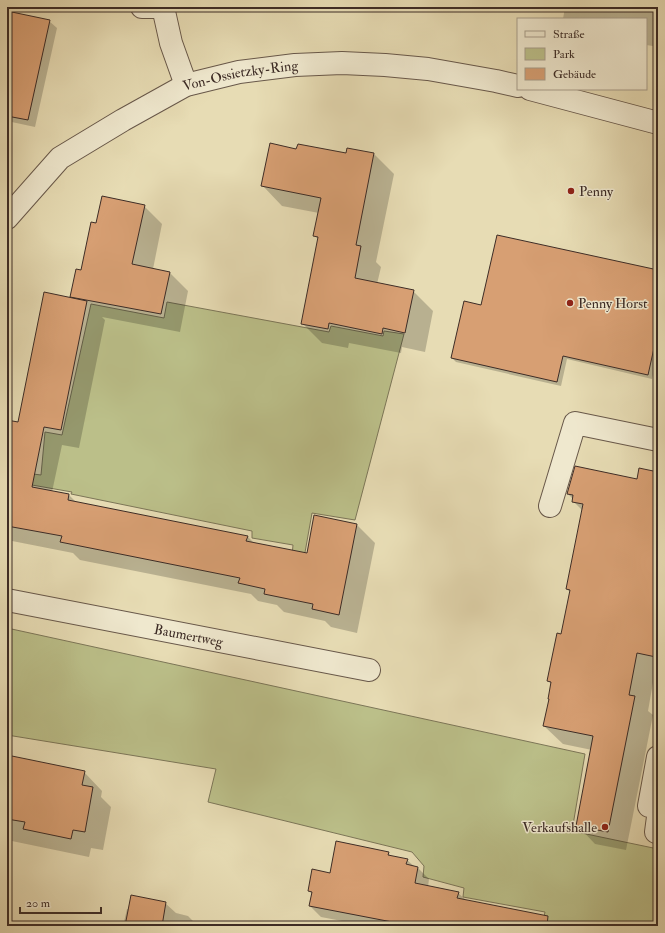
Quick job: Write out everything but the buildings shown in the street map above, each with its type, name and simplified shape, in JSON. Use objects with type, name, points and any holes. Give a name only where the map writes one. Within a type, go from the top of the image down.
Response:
[{"type":"street","points":[[142,7],[156,7]]},
{"type":"street","points":[[163,7],[171,43],[186,86]]},
{"type":"street","name":"Von-Ossietzky-Ring","points":[[7,218],[60,158],[123,120],[186,86],[239,72],[295,65],[342,63],[385,65],[428,69],[517,86]]},
{"type":"street","points":[[534,90],[658,123]]},
{"type":"street","points":[[550,506],[575,423],[658,440]]},
{"type":"street","name":"Baumertweg","points":[[7,600],[369,670]]},
{"type":"street","points":[[658,757],[649,806],[658,807]]},
{"type":"green space","points":[[167,302],[329,332],[331,326],[383,336],[384,331],[404,334],[355,520],[312,513],[304,558],[292,556],[293,545],[252,538],[252,531],[71,494],[72,492],[32,485],[33,474],[41,475],[45,432],[62,435],[91,304],[164,318]]},
{"type":"green space","points":[[7,628],[585,754],[572,831],[658,849],[658,926],[542,926],[545,912],[463,897],[464,888],[423,877],[424,866],[412,852],[208,802],[216,769],[7,735]]},
{"type":"place","name":"Penny","points":[[571,191]]},
{"type":"place","name":"Penny Horst","points":[[570,303]]},
{"type":"place","name":"Verkaufshalle","points":[[605,827]]}]
